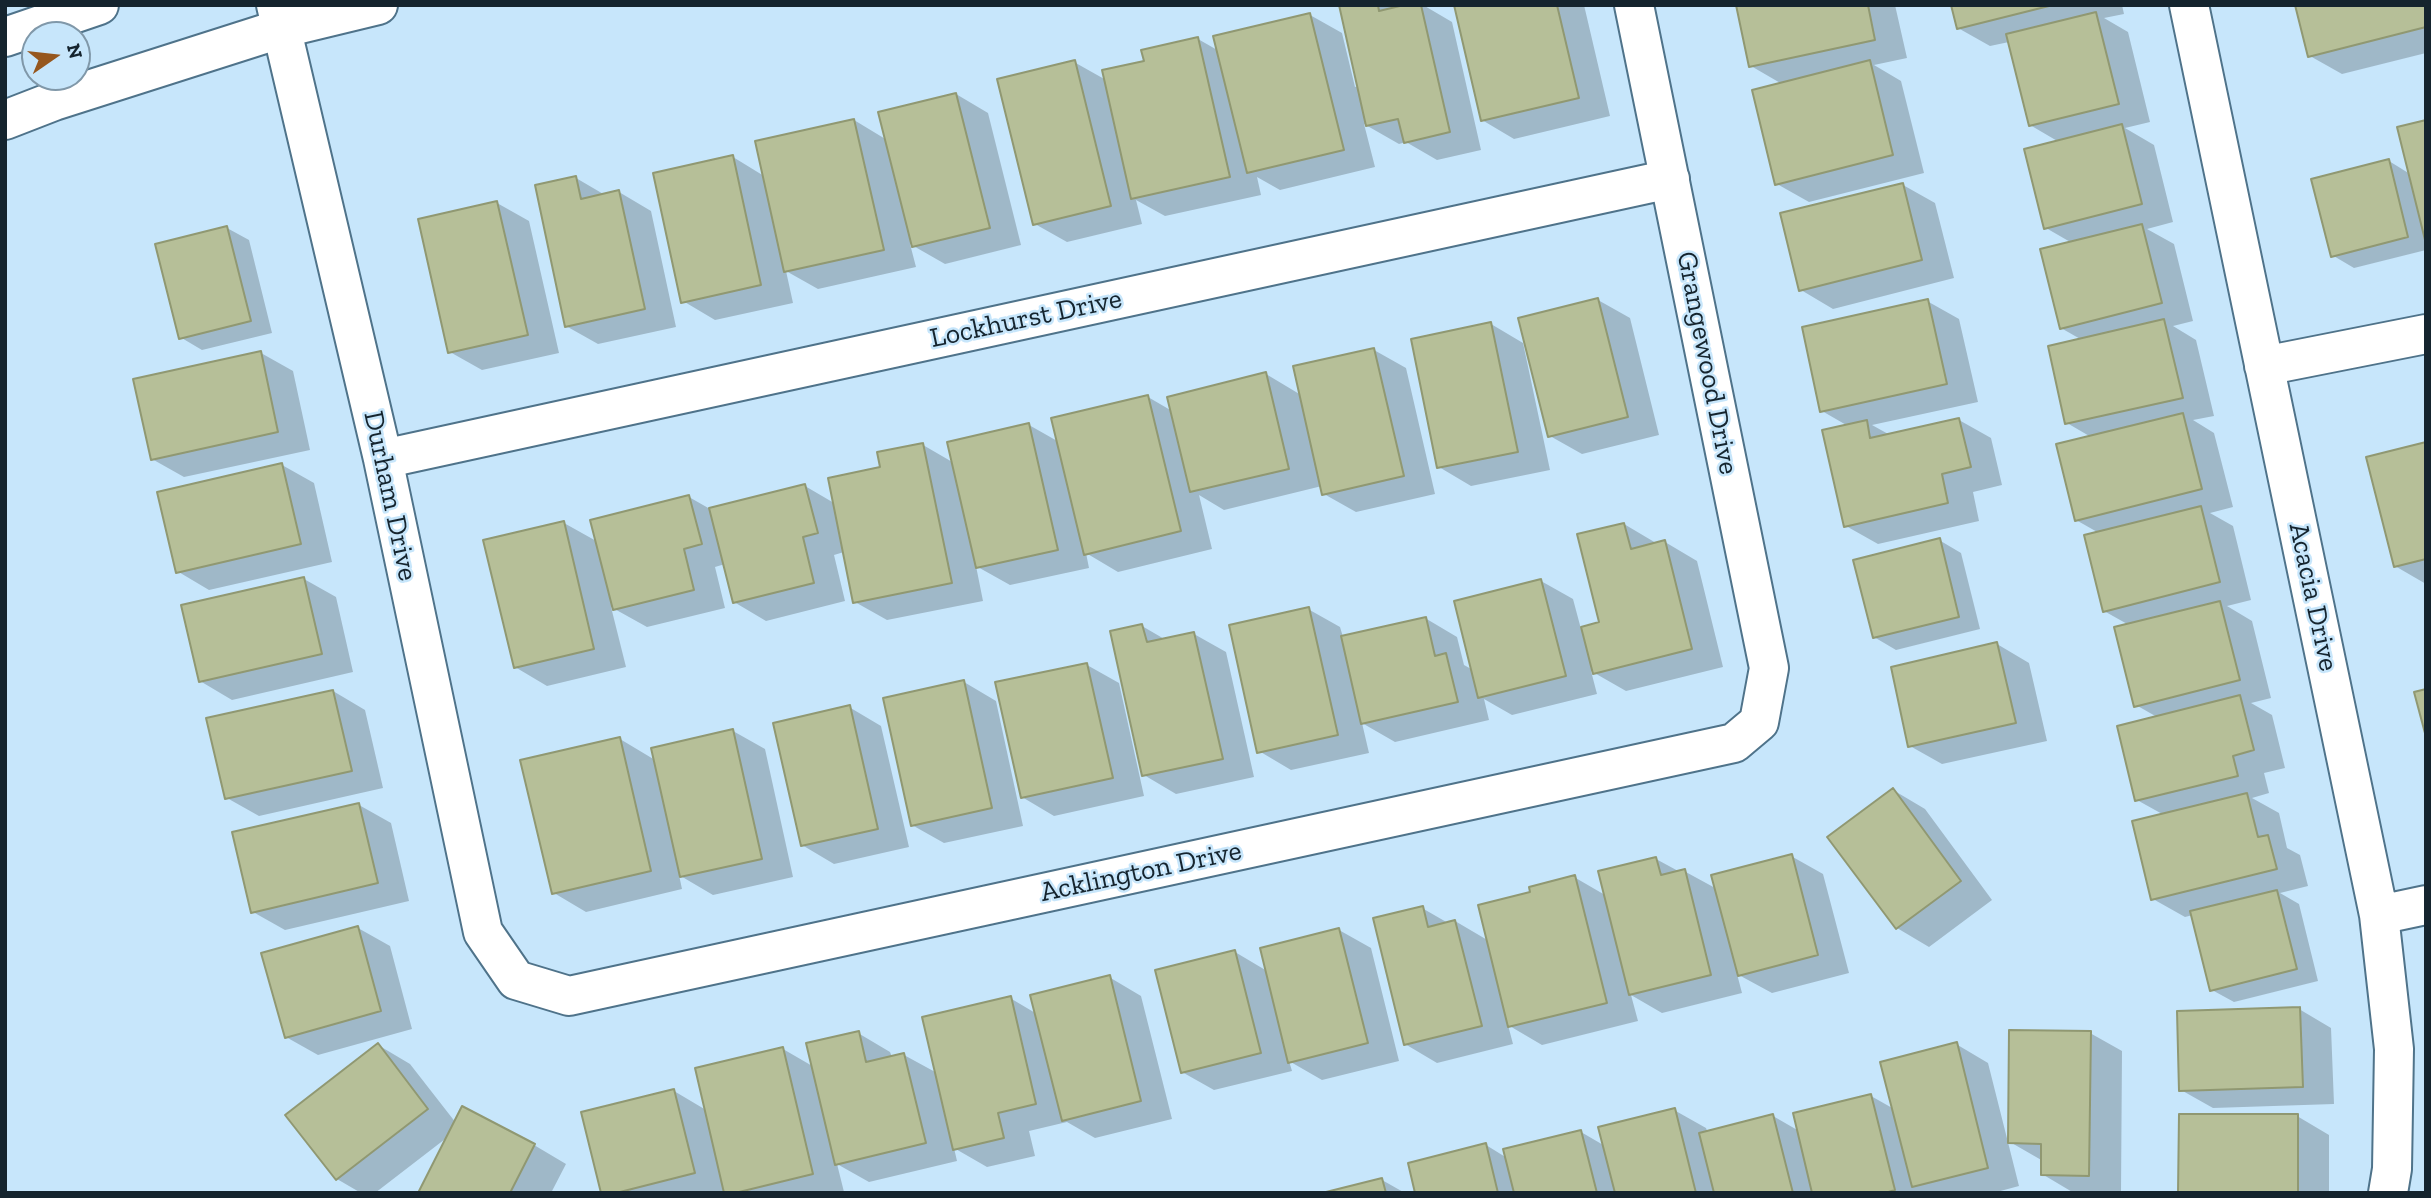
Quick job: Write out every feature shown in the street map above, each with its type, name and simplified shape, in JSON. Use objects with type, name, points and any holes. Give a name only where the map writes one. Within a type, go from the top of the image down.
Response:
[{"type":"street","points":[[5,37],[99,5]]},
{"type":"street","points":[[5,120],[280,16],[378,5]]},
{"type":"street","name":"Grangewood Drive","points":[[1634,5],[1769,668],[1759,722]]},
{"type":"street","name":"Acacia Drive","points":[[2189,5],[2379,915],[2394,1049],[2392,1169],[2388,1193]]},
{"type":"street","name":"Durham Drive","points":[[280,16],[383,459],[483,932],[516,980]]},
{"type":"street","name":"Lockhurst Drive","points":[[383,459],[1670,179]]},
{"type":"street","points":[[2264,366],[2426,334]]},
{"type":"street","name":"Acklington Drive","points":[[516,980],[569,996],[1734,743],[1759,722]]},
{"type":"street","points":[[2379,915],[2426,905]]},
{"type":"building","points":[[1339,5],[1378,5],[1379,11],[1404,5],[1421,5],[1450,132],[1404,143],[1398,119],[1366,126]]},
{"type":"building","points":[[1454,5],[1557,5],[1579,98],[1481,121]]},
{"type":"building","points":[[1736,5],[1868,5],[1875,40],[1749,67]]},
{"type":"building","points":[[1951,5],[2053,5],[1957,29]]},
{"type":"building","points":[[2295,5],[2426,5],[2426,27],[2308,57]]},
{"type":"building","points":[[2096,12],[2119,104],[2029,126],[2006,34]]},
{"type":"building","points":[[1310,13],[1344,150],[1247,173],[1213,36]]},
{"type":"building","points":[[1198,37],[1230,177],[1131,199],[1102,70],[1144,61],[1141,50]]},
{"type":"building","points":[[1075,60],[1111,206],[1033,225],[997,79]]},
{"type":"building","points":[[1870,60],[1893,155],[1775,185],[1752,90]]},
{"type":"building","points":[[956,93],[990,228],[912,247],[878,112]]},
{"type":"building","points":[[854,119],[884,250],[784,272],[755,141]]},
{"type":"building","points":[[2426,120],[2426,240],[2425,240],[2397,127]]},
{"type":"building","points":[[2122,124],[2142,204],[2044,229],[2024,149]]},
{"type":"building","points":[[733,155],[761,285],[681,303],[653,173]]},
{"type":"building","points":[[2389,159],[2408,237],[2331,257],[2311,179]]},
{"type":"building","points":[[576,176],[581,199],[619,190],[645,309],[565,327],[535,185]]},
{"type":"building","points":[[1903,183],[1922,260],[1799,291],[1780,213]]},
{"type":"building","points":[[497,201],[528,335],[448,353],[418,219]]},
{"type":"building","points":[[2142,224],[2162,303],[2060,329],[2040,249]]},
{"type":"building","points":[[227,226],[251,321],[179,339],[155,244]]},
{"type":"building","points":[[1598,298],[1628,417],[1548,437],[1518,318]]},
{"type":"building","points":[[1928,299],[1947,384],[1820,412],[1802,327]]},
{"type":"building","points":[[2164,319],[2183,398],[2065,424],[2048,346]]},
{"type":"building","points":[[1491,322],[1518,452],[1437,468],[1411,339]]},
{"type":"building","points":[[1374,348],[1404,476],[1322,495],[1293,366]]},
{"type":"building","points":[[261,351],[278,432],[151,460],[133,379]]},
{"type":"building","points":[[1266,372],[1289,469],[1190,492],[1167,397]]},
{"type":"building","points":[[1148,395],[1181,531],[1084,555],[1051,418]]},
{"type":"building","points":[[2183,413],[2202,489],[2075,521],[2056,444]]},
{"type":"building","points":[[1959,418],[1971,467],[1942,474],[1948,503],[1844,527],[1822,430],[1867,420],[1870,438]]},
{"type":"building","points":[[1029,423],[1058,550],[976,568],[947,442]]},
{"type":"building","points":[[2426,442],[2426,559],[2394,567],[2366,457]]},
{"type":"building","points":[[923,443],[952,583],[853,603],[828,478],[880,467],[877,452]]},
{"type":"building","points":[[282,463],[301,544],[176,573],[157,492]]},
{"type":"building","points":[[805,484],[818,533],[803,537],[814,583],[733,603],[709,508]]},
{"type":"building","points":[[689,495],[702,544],[684,549],[694,590],[613,610],[590,520]]},
{"type":"building","points":[[2201,506],[2220,582],[2103,612],[2084,535]]},
{"type":"building","points":[[564,521],[594,649],[514,668],[483,540]]},
{"type":"building","points":[[1624,523],[1631,549],[1665,540],[1692,649],[1593,674],[1581,627],[1599,622],[1577,534]]},
{"type":"building","points":[[1940,538],[1959,617],[1873,638],[1853,560]]},
{"type":"building","points":[[304,577],[322,654],[199,682],[181,605]]},
{"type":"building","points":[[1541,579],[1566,676],[1478,698],[1454,601]]},
{"type":"building","points":[[2220,601],[2240,680],[2134,707],[2114,627]]},
{"type":"building","points":[[1309,607],[1338,735],[1257,753],[1229,625]]},
{"type":"building","points":[[1426,617],[1435,656],[1446,653],[1458,702],[1361,724],[1341,636]]},
{"type":"building","points":[[1142,624],[1147,642],[1194,632],[1223,759],[1142,776],[1110,631]]},
{"type":"building","points":[[1997,642],[2016,723],[1908,747],[1891,667]]},
{"type":"building","points":[[1087,663],[1113,778],[1021,798],[995,682]]},
{"type":"building","points":[[964,680],[992,808],[911,826],[883,698]]},
{"type":"building","points":[[2426,689],[2426,737],[2414,692]]},
{"type":"building","points":[[333,690],[352,771],[225,799],[206,718]]},
{"type":"building","points":[[2240,695],[2254,750],[2233,756],[2238,776],[2135,801],[2117,726]]},
{"type":"building","points":[[850,705],[878,829],[801,846],[773,723]]},
{"type":"building","points":[[733,729],[762,859],[680,877],[651,748]]},
{"type":"building","points":[[620,737],[651,871],[552,894],[520,760]]},
{"type":"building","points":[[1893,788],[1961,881],[1896,929],[1827,837]]},
{"type":"building","points":[[2247,793],[2258,837],[2268,835],[2277,869],[2151,900],[2132,821]]},
{"type":"building","points":[[359,803],[378,883],[251,913],[232,832]]},
{"type":"building","points":[[1792,854],[1818,955],[1738,976],[1711,875]]},
{"type":"building","points":[[1656,857],[1661,875],[1685,869],[1711,975],[1629,995],[1598,871]]},
{"type":"building","points":[[1575,875],[1607,1003],[1508,1027],[1478,905],[1530,892],[1529,887]]},
{"type":"building","points":[[2277,890],[2297,969],[2210,991],[2190,911]]},
{"type":"building","points":[[1423,906],[1428,927],[1455,920],[1482,1026],[1404,1045],[1373,918]]},
{"type":"building","points":[[358,926],[381,1011],[285,1038],[261,953]]},
{"type":"building","points":[[1339,928],[1368,1043],[1288,1063],[1260,948]]},
{"type":"building","points":[[1235,950],[1261,1053],[1181,1073],[1155,970]]},
{"type":"building","points":[[1110,975],[1141,1101],[1062,1121],[1030,995]]},
{"type":"building","points":[[1011,996],[1036,1104],[998,1113],[1004,1138],[953,1150],[922,1017]]},
{"type":"building","points":[[2300,1007],[2303,1087],[2179,1091],[2177,1011]]},
{"type":"building","points":[[2009,1030],[2091,1031],[2089,1176],[2041,1175],[2041,1144],[2008,1143]]},
{"type":"building","points":[[859,1031],[866,1062],[904,1053],[926,1143],[835,1165],[806,1043]]},
{"type":"building","points":[[1957,1042],[1988,1168],[1912,1187],[1880,1062]]},
{"type":"building","points":[[378,1043],[428,1109],[336,1180],[285,1115]]},
{"type":"building","points":[[783,1047],[813,1174],[735,1193],[724,1193],[695,1068]]},
{"type":"building","points":[[674,1089],[695,1173],[616,1193],[601,1193],[581,1112]]},
{"type":"building","points":[[1871,1094],[1895,1190],[1885,1193],[1812,1193],[1793,1113]]},
{"type":"building","points":[[462,1106],[535,1144],[510,1193],[418,1193]]},
{"type":"building","points":[[1675,1108],[1696,1193],[1615,1193],[1598,1127]]},
{"type":"building","points":[[1773,1114],[1793,1193],[1714,1193],[1699,1133]]},
{"type":"building","points":[[2179,1114],[2298,1114],[2298,1193],[2178,1193]]},
{"type":"building","points":[[1581,1130],[1597,1193],[1514,1193],[1503,1149]]},
{"type":"building","points":[[1486,1143],[1498,1193],[1415,1193],[1408,1163]]},
{"type":"building","points":[[1382,1178],[1386,1193],[1322,1193]]}]
